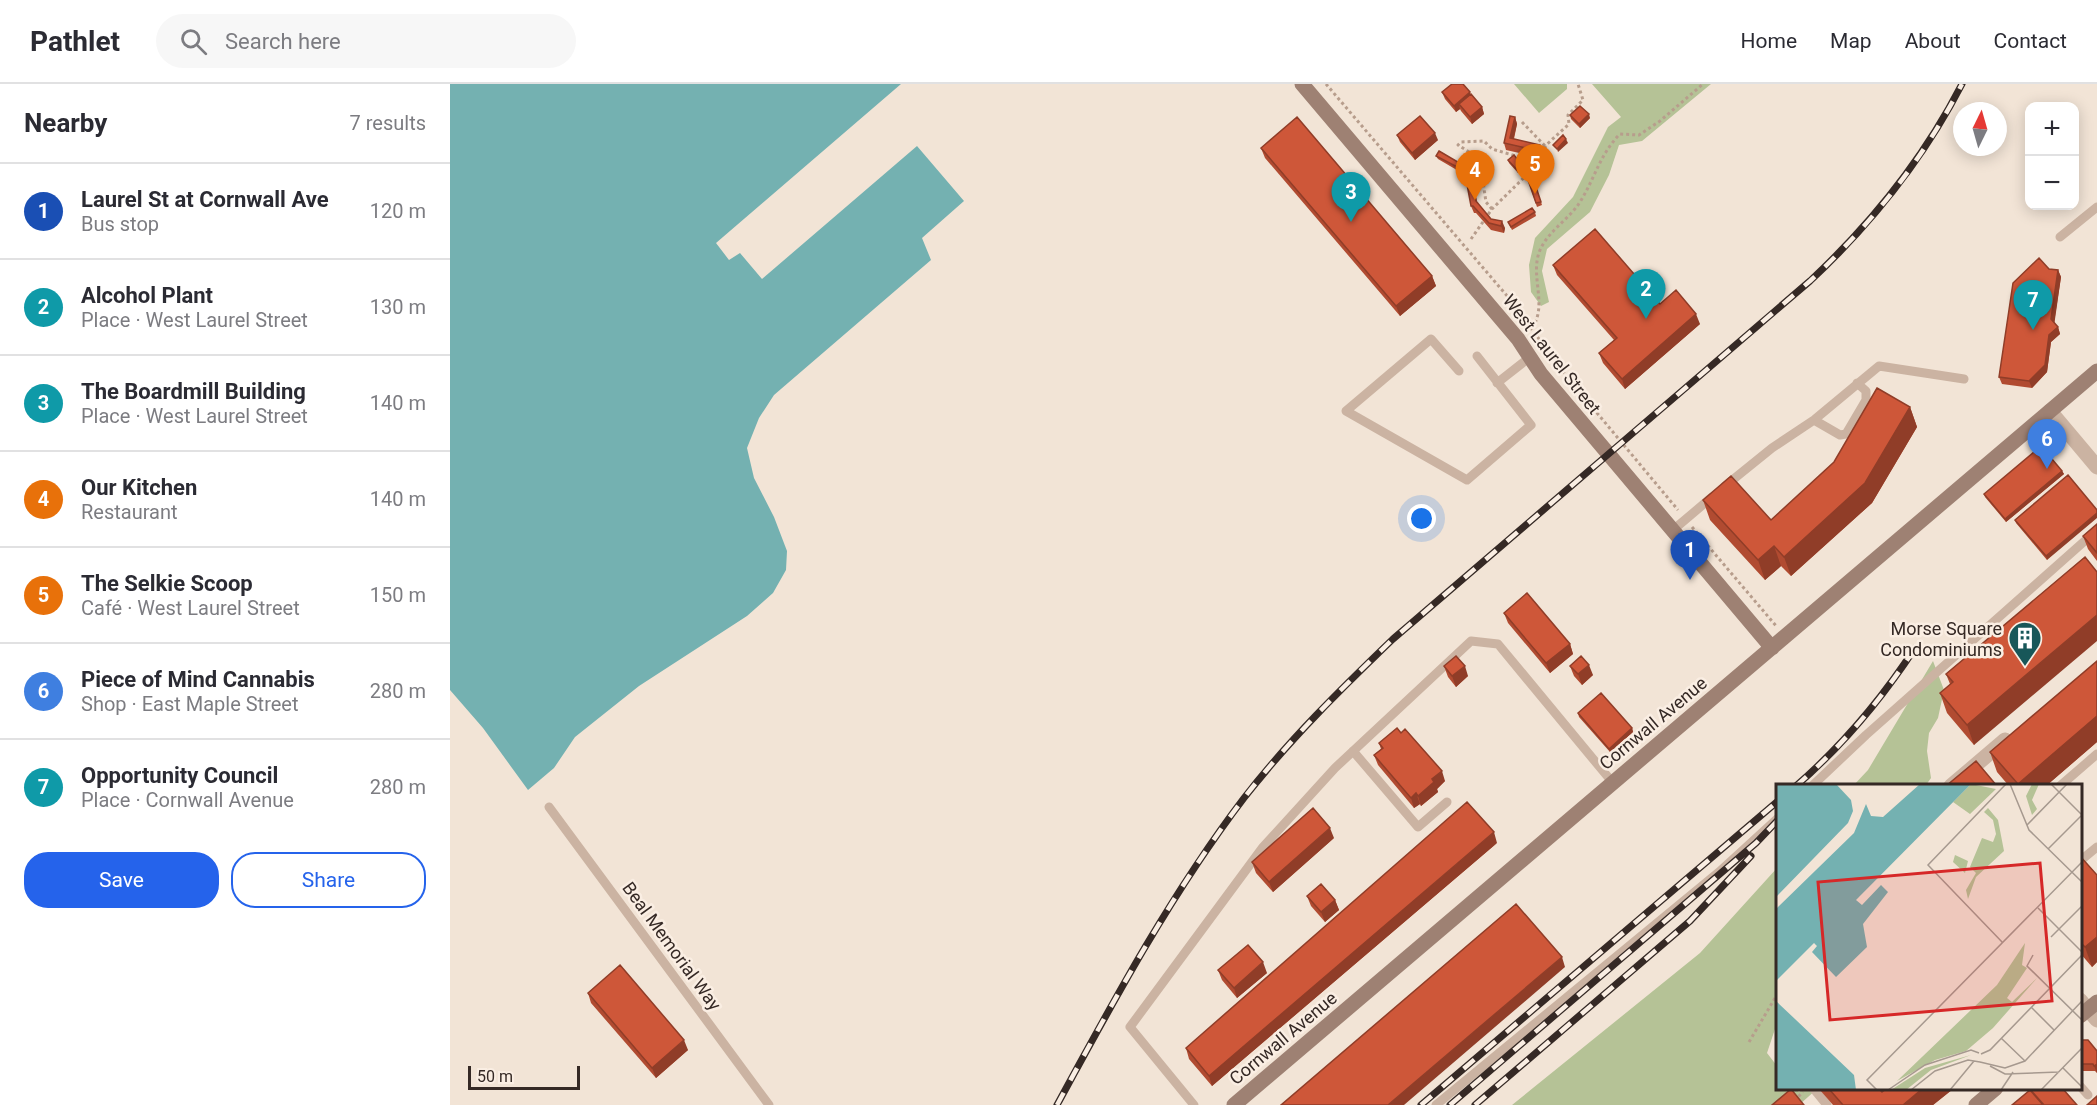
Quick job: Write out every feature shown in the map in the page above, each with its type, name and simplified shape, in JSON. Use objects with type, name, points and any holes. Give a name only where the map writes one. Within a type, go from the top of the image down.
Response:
[{"type":"street","name":"West Laurel Street","points":[[1302,84],[1518,339],[1562,399],[1772,648]]},
{"type":"street","name":"Cornwall Avenue","points":[[1234,1105],[2097,371]]},
{"type":"street","points":[[2050,411],[2097,466]]},
{"type":"street","points":[[1953,784],[2020,727]]},
{"type":"street","points":[[1976,1105],[1995,1090]]},
{"type":"lane","points":[[2060,237],[2097,207]]},
{"type":"lane","points":[[1459,371],[1431,339],[1346,411],[1467,480],[1530,425],[1477,356]]},
{"type":"lane","points":[[1497,382],[1530,357]]},
{"type":"lane","points":[[1673,530],[1772,448],[1814,420],[1879,366],[1964,379]]},
{"type":"lane","points":[[1814,420],[1840,435],[1846,434],[1866,400],[1866,391],[1857,383]]},
{"type":"lane","points":[[1814,784],[2097,530]]},
{"type":"lane","points":[[1194,1105],[1130,1027],[1263,847],[1353,752],[1471,641],[1498,644],[1613,783]]},
{"type":"lane","points":[[1353,752],[1418,827],[1447,802]]},
{"type":"lane","points":[[2062,784],[2097,754]]},
{"type":"lane","name":"Beal Memorial Way","points":[[549,807],[769,1105]]},
{"type":"lane","points":[[1436,1105],[1719,872],[1776,820]]},
{"type":"lane","points":[[2082,859],[2097,847]]},
{"type":"lane","points":[[2082,1088],[2088,1095]]},
{"type":"lane","points":[[1814,1090],[1827,1105]]},
{"type":"path","points":[[1326,84],[1533,328],[1567,376],[1786,636]]},
{"type":"path","points":[[1545,146],[1569,124],[1568,115],[1583,100],[1578,84]]},
{"type":"path","points":[[1533,328],[1539,318],[1538,258],[1543,243],[1580,203],[1608,146],[1620,134],[1639,135],[1660,122],[1703,84]]},
{"type":"path","points":[[1471,238],[1492,209],[1546,156],[1545,146],[1522,122]]},
{"type":"path","points":[[1492,209],[1486,202],[1483,182],[1475,168],[1477,158],[1458,145],[1461,142],[1484,141],[1492,149],[1539,163]]},
{"type":"path","points":[[1749,1042],[1776,996]]},
{"type":"path","points":[[1790,1105],[1806,1090]]},
{"type":"green space","points":[[1514,84],[1567,84],[1567,89],[1539,113]]},
{"type":"green space","points":[[1592,84],[1711,84],[1642,141],[1619,145],[1609,175],[1590,212],[1547,249],[1542,271],[1549,302],[1541,306],[1531,292],[1529,265],[1535,238],[1573,197],[1608,127],[1621,117]]},
{"type":"green space","points":[[1933,661],[1944,690],[1938,718],[1929,733],[1927,751],[1931,778],[1927,784],[1855,784],[1868,770]]},
{"type":"green space","points":[[1776,869],[1776,1026],[1767,1053],[1776,1065],[1776,1090],[1797,1090],[1799,1092],[1816,1090],[1799,1105],[1512,1105],[1700,953]]},
{"type":"water","points":[[450,84],[901,84],[716,243],[729,260],[740,253],[762,279],[917,146],[964,201],[922,238],[931,260],[774,395],[759,418],[747,448],[754,478],[774,517],[787,551],[786,570],[773,593],[747,616],[639,686],[575,737],[554,768],[528,790],[483,728],[450,690]]},
{"type":"building","points":[[1452,84],[1463,84],[1470,92],[1454,106],[1442,92]]},
{"type":"building","points":[[1471,94],[1482,107],[1470,117],[1459,104]]},
{"type":"building","points":[[1580,106],[1589,114],[1579,124],[1570,115]]},
{"type":"building","points":[[1420,116],[1435,133],[1412,153],[1397,135]]},
{"type":"building","points":[[1510,116],[1515,117],[1510,138],[1540,145],[1539,151],[1504,143]]},
{"type":"building","points":[[1297,117],[1432,276],[1396,306],[1261,148]]},
{"type":"building","points":[[1563,135],[1566,139],[1557,149],[1553,145]]},
{"type":"building","points":[[1439,151],[1463,165],[1461,169],[1436,156]]},
{"type":"building","points":[[1514,155],[1522,165],[1517,170],[1508,160]]},
{"type":"building","points":[[1532,175],[1541,202],[1536,203],[1527,177]]},
{"type":"building","points":[[1471,178],[1476,201],[1491,219],[1502,221],[1501,226],[1489,223],[1471,206],[1466,179]]},
{"type":"building","points":[[1532,208],[1535,212],[1511,227],[1508,222]]},
{"type":"building","points":[[1595,229],[1660,304],[1676,290],[1696,314],[1622,379],[1599,353],[1617,338],[1553,265]]},
{"type":"building","points":[[2039,258],[2049,269],[2058,270],[2051,319],[2058,327],[2049,335],[2045,365],[2029,381],[1999,377],[2013,283]]},
{"type":"building","points":[[1877,388],[1910,407],[1865,483],[1784,557],[1774,546],[1758,560],[1703,500],[1731,476],[1771,520],[1834,462]]},
{"type":"building","points":[[2041,446],[2062,471],[2005,519],[1984,494]]},
{"type":"building","points":[[2068,475],[2097,510],[2097,513],[2046,556],[2015,520]]},
{"type":"building","points":[[2097,524],[2097,553],[2083,536]]},
{"type":"building","points":[[2085,557],[2097,572],[2097,615],[1967,725],[1940,693],[1953,682],[1946,674]]},
{"type":"building","points":[[1527,593],[1570,644],[1546,663],[1504,613]]},
{"type":"building","points":[[1456,656],[1465,666],[1452,676],[1444,666]]},
{"type":"building","points":[[1581,656],[1589,665],[1578,674],[1570,666]]},
{"type":"building","points":[[2097,661],[2097,716],[2018,784],[1990,752]]},
{"type":"building","points":[[1601,693],[1632,728],[1609,749],[1578,713]]},
{"type":"building","points":[[1397,728],[1401,733],[1405,729],[1442,771],[1432,779],[1434,782],[1418,796],[1416,793],[1411,798],[1374,755],[1383,748],[1379,743]]},
{"type":"building","points":[[1976,761],[1995,784],[1948,784]]},
{"type":"building","points":[[1467,802],[1494,832],[1209,1076],[1186,1048]]},
{"type":"building","points":[[1313,808],[1330,828],[1269,882],[1252,862]]},
{"type":"building","points":[[2082,858],[2097,875],[2097,937],[2085,947],[2082,944]]},
{"type":"building","points":[[1321,884],[1335,900],[1321,912],[1307,896]]},
{"type":"building","points":[[1516,904],[1562,957],[1388,1105],[1281,1105]]},
{"type":"building","points":[[1248,945],[1263,962],[1234,988],[1218,970]]},
{"type":"building","points":[[620,965],[684,1040],[652,1068],[588,993]]},
{"type":"building","points":[[2082,1040],[2088,1040],[2097,1051],[2097,1064],[2094,1066],[2093,1064],[2082,1064]]},
{"type":"building","points":[[1792,1090],[1804,1105],[1772,1105]]},
{"type":"building","points":[[1830,1090],[1880,1090],[1882,1092],[1885,1090],[1921,1090],[1903,1105],[1843,1105]]},
{"type":"building","points":[[2030,1090],[2043,1105],[2012,1105]]},
{"type":"building","points":[[2031,1090],[2064,1090],[2077,1105],[2044,1105]]},
{"type":"building","points":[[2097,1096],[2097,1105],[2087,1105]]},
{"type":"railway","points":[[1057,1105],[1122,987],[1192,872],[1244,798],[1297,735],[1393,639],[1833,259],[1895,189],[1931,139],[1962,84]]},
{"type":"railway","points":[[1798,784],[1860,721],[1889,686],[1915,648]]},
{"type":"railway","points":[[1421,1105],[1776,803]]},
{"type":"railway","points":[[1450,1105],[1756,843],[1776,822]]},
{"type":"railway","points":[[1475,1105],[1690,921],[1751,856]]},
{"type":"place","name":"The Selkie Scoop","points":[[1535,194]]},
{"type":"place","name":"Our Kitchen","points":[[1475,200]]},
{"type":"place","name":"The Boardmill Building","points":[[1351,222]]},
{"type":"place","name":"Alcohol Plant","points":[[1646,319]]},
{"type":"place","name":"Opportunity Council","points":[[2033,330]]},
{"type":"place","name":"Piece of Mind Cannabis","points":[[2047,469]]},
{"type":"place","name":"Laurel St at Cornwall Ave","points":[[1690,580]]},
{"type":"place","name":"Morse Square Condominiums","points":[[2025,667]]}]
